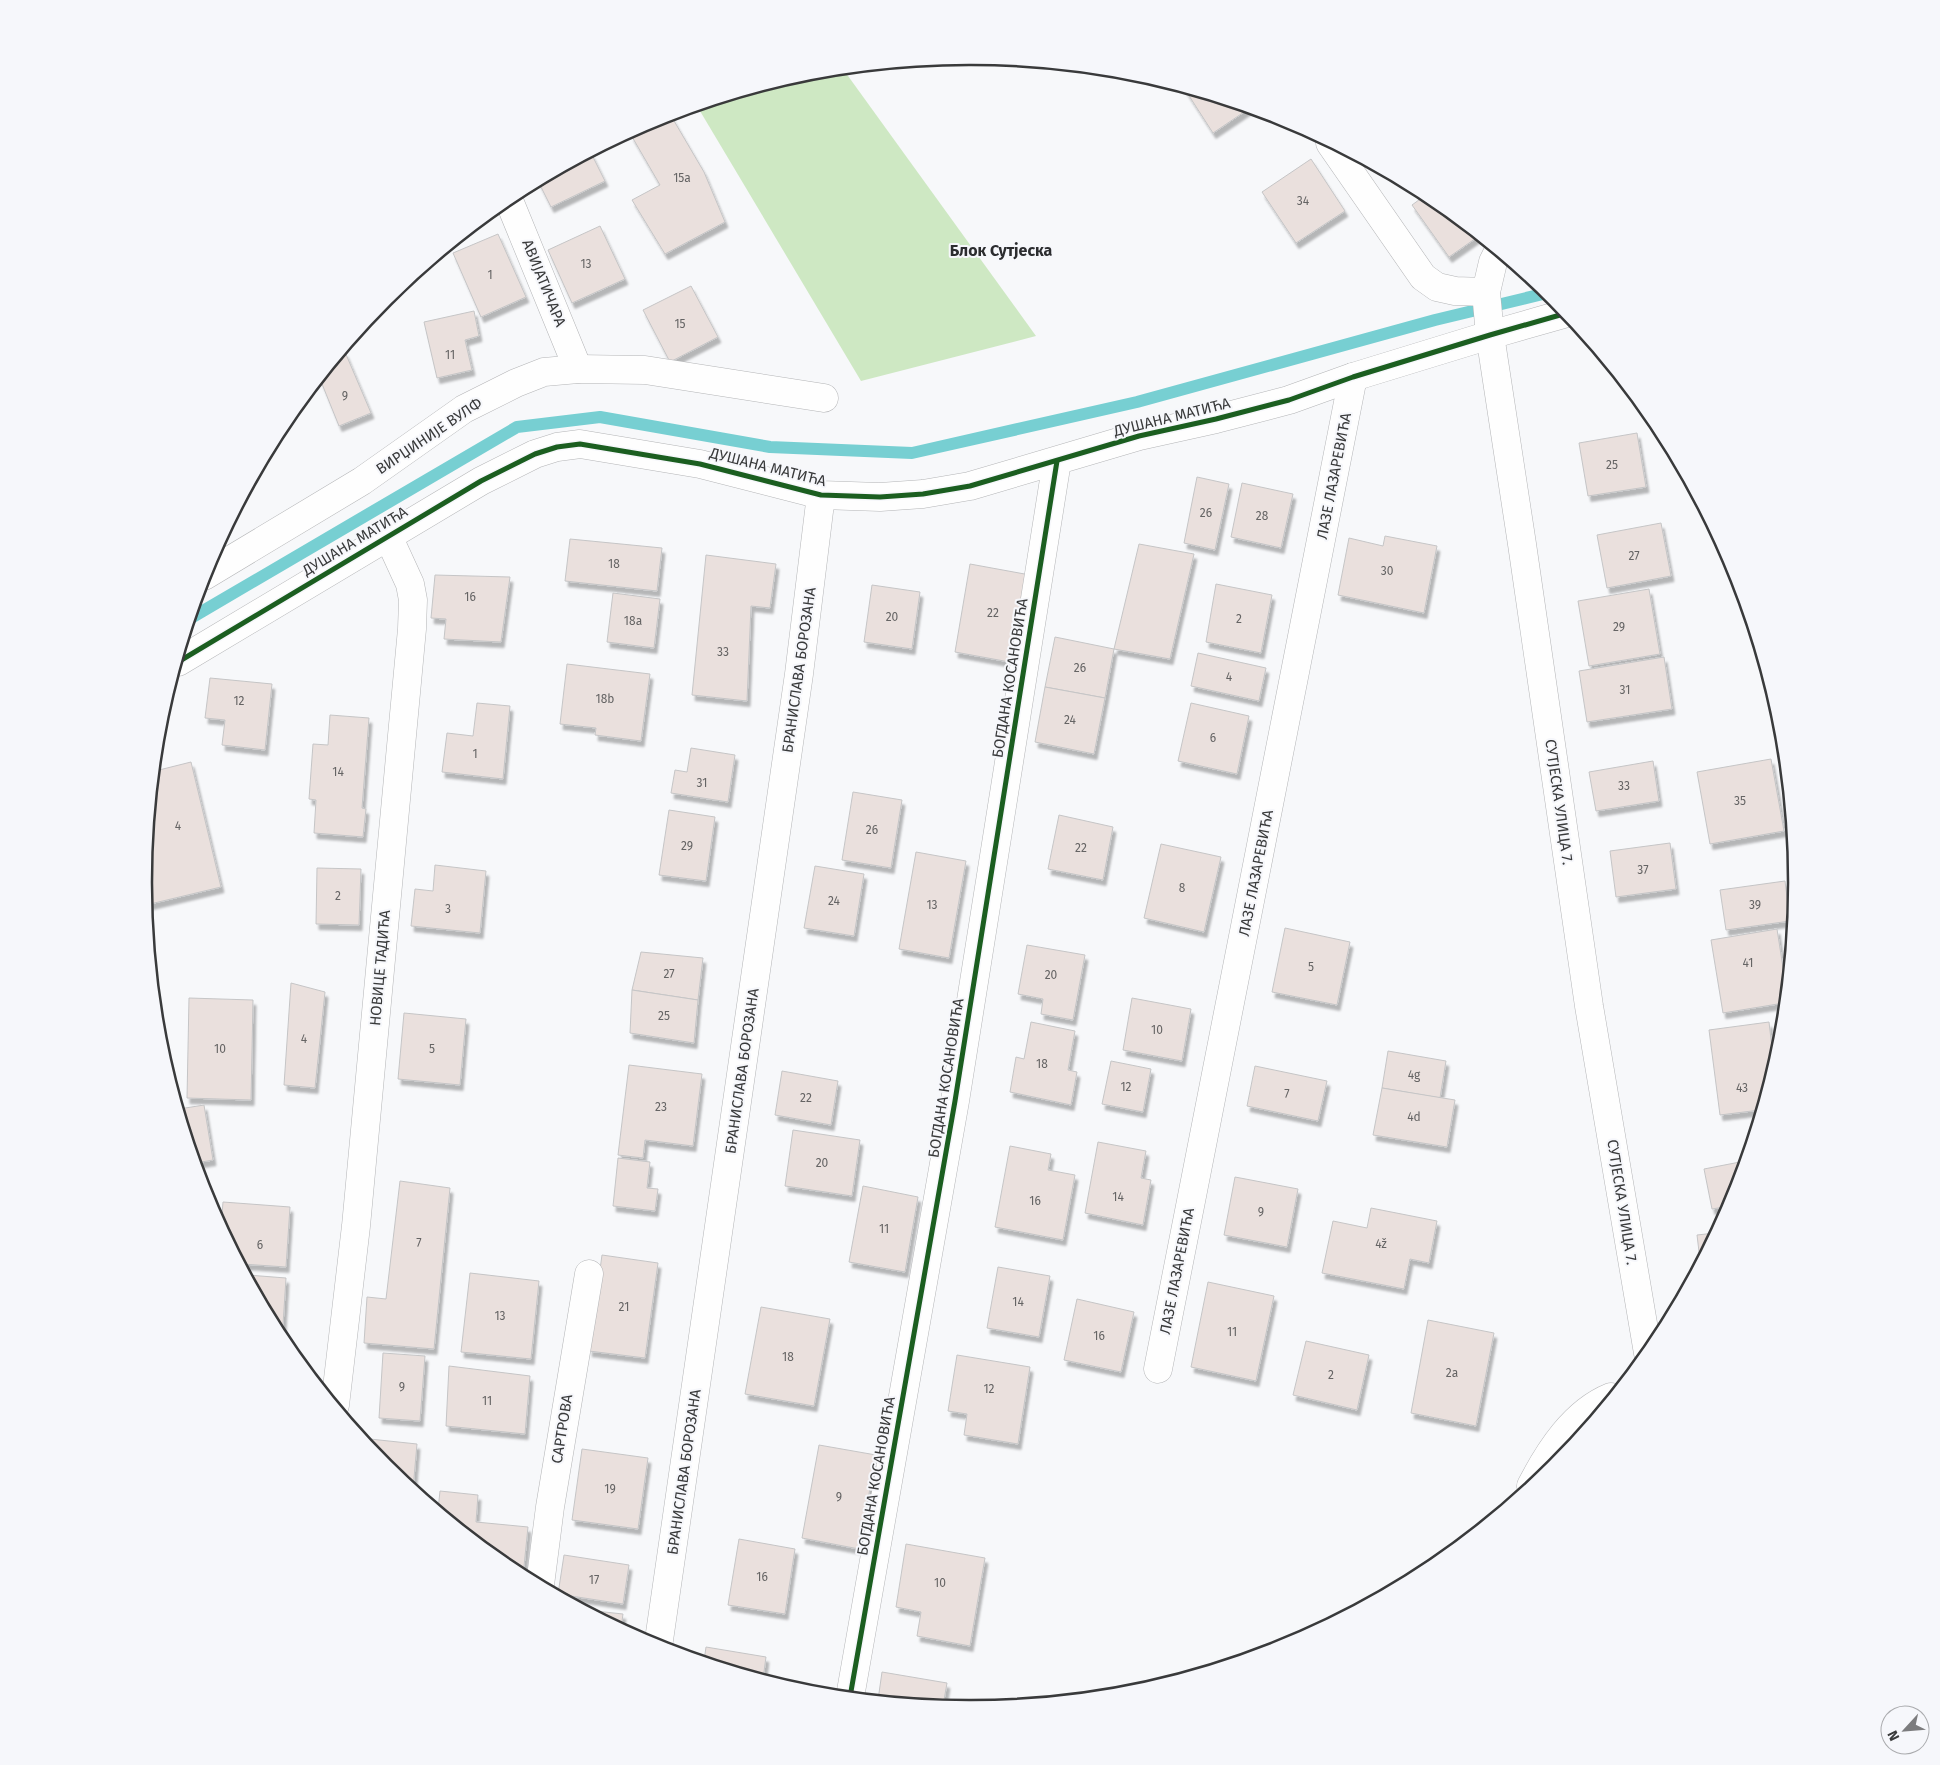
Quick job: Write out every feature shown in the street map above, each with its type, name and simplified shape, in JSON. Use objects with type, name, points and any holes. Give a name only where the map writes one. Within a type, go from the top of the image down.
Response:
[{"type":"street","points":[[1335,151],[1423,278],[1437,287],[1455,291],[1486,292]]},
{"type":"street","name":"АВИЈАТИЧАРА","points":[[511,206],[578,369]]},
{"type":"street","name":"СУТЈЕСКА УЛИЦА 7.","points":[[1496,257],[1486,292],[1490,335],[1588,996],[1646,1342]]},
{"type":"street","name":"ДУШАНА МАТИЋА","points":[[184,658],[481,481],[535,454],[569,445],[580,444],[700,464],[821,495],[880,498],[923,494],[970,486],[1139,436],[1288,400],[1353,377],[1559,315]]},
{"type":"street","name":"ВИРЏИНИЈЕ ВУЛФ","points":[[215,569],[362,481],[464,408],[544,372],[578,369],[645,370],[824,398]]},
{"type":"street","name":"ЛАЗЕ ЛАЗАРЕВИЋА","points":[[1158,1369],[1353,377]]},
{"type":"street","name":"БОГДАНА КОСАНОВИЋА","points":[[851,1691],[955,1101],[1057,461]]},
{"type":"street","name":"БРАНИСЛАВА БОРОЗАНА","points":[[659,1639],[795,703],[821,495]]},
{"type":"street","name":"НОВИЦЕ ТАДИЋА","points":[[336,1398],[356,1226],[414,600],[410,584],[388,536]]},
{"type":"street","name":"САРТРОВА","points":[[541,1578],[550,1507],[588,1274]]},
{"type":"street","points":[[1541,1468],[1547,1456],[1572,1426],[1602,1401]]},
{"type":"green space","points":[[847,75],[1036,336],[861,381],[700,111],[758,93]]},
{"type":"building","points":[[1188,95],[1244,112],[1213,133]]},
{"type":"building","points":[[674,121],[704,172],[725,222],[665,254],[632,200],[660,185],[633,138]]},
{"type":"building","points":[[593,157],[605,181],[551,207],[541,187]]},
{"type":"building","points":[[1311,159],[1345,211],[1296,243],[1262,192]]},
{"type":"building","points":[[1419,200],[1474,239],[1449,257],[1412,205]]},
{"type":"building","points":[[600,226],[625,279],[572,303],[548,250]]},
{"type":"building","points":[[498,234],[526,297],[481,317],[453,253]]},
{"type":"building","points":[[691,286],[718,337],[670,362],[643,310]]},
{"type":"building","points":[[474,311],[479,336],[465,340],[472,370],[437,378],[424,322]]},
{"type":"building","points":[[346,354],[371,413],[339,426],[322,384]]},
{"type":"building","points":[[1637,433],[1646,487],[1588,496],[1579,443]]},
{"type":"building","points":[[1197,477],[1229,484],[1215,550],[1184,543]]},
{"type":"building","points":[[1242,483],[1293,494],[1281,548],[1231,537]]},
{"type":"building","points":[[1661,523],[1671,576],[1607,588],[1597,535]]},
{"type":"building","points":[[1385,536],[1437,546],[1424,613],[1338,595],[1349,538],[1383,546]]},
{"type":"building","points":[[570,539],[662,548],[657,591],[565,581]]},
{"type":"building","points":[[1139,544],[1194,554],[1170,659],[1114,649]]},
{"type":"building","points":[[706,555],[776,564],[770,608],[751,606],[747,701],[692,695]]},
{"type":"building","points":[[970,564],[1030,575],[1015,663],[955,652]]},
{"type":"building","points":[[435,575],[510,577],[501,642],[444,639],[446,619],[431,618]]},
{"type":"building","points":[[1216,584],[1272,595],[1261,653],[1206,642]]},
{"type":"building","points":[[872,585],[920,592],[912,649],[864,642]]},
{"type":"building","points":[[1649,589],[1660,654],[1589,666],[1578,601]]},
{"type":"building","points":[[613,593],[660,599],[654,648],[607,642]]},
{"type":"building","points":[[1055,637],[1114,649],[1105,698],[1045,687]]},
{"type":"building","points":[[1198,653],[1266,668],[1259,701],[1191,686]]},
{"type":"building","points":[[1664,657],[1672,709],[1587,722],[1579,671]]},
{"type":"building","points":[[567,664],[650,674],[641,741],[595,735],[596,728],[560,724]]},
{"type":"building","points":[[210,678],[272,684],[265,750],[222,745],[225,720],[205,718]]},
{"type":"building","points":[[1045,687],[1105,698],[1094,754],[1035,742]]},
{"type":"building","points":[[477,703],[510,706],[503,779],[442,772],[447,733],[473,736]]},
{"type":"building","points":[[1191,703],[1249,716],[1237,774],[1178,761]]},
{"type":"building","points":[[330,715],[369,718],[362,808],[366,809],[363,837],[314,833],[316,800],[309,799],[313,744],[328,745]]},
{"type":"building","points":[[691,748],[735,755],[728,802],[671,793],[675,770],[687,772]]},
{"type":"building","points":[[1771,759],[1784,831],[1710,844],[1697,772]]},
{"type":"building","points":[[1653,761],[1659,801],[1596,811],[1589,772]]},
{"type":"building","points":[[191,762],[221,887],[153,903],[154,829],[160,770]]},
{"type":"building","points":[[853,792],[902,800],[891,868],[842,860]]},
{"type":"building","points":[[669,810],[715,817],[706,881],[659,875]]},
{"type":"building","points":[[1059,815],[1113,827],[1103,880],[1048,869]]},
{"type":"building","points":[[1670,843],[1676,889],[1616,897],[1610,851]]},
{"type":"building","points":[[1161,844],[1221,857],[1204,932],[1144,918]]},
{"type":"building","points":[[916,852],[966,861],[949,958],[899,949]]},
{"type":"building","points":[[435,865],[486,871],[480,933],[411,926],[415,889],[433,891]]},
{"type":"building","points":[[815,866],[864,874],[854,936],[804,928]]},
{"type":"building","points":[[317,868],[361,869],[359,925],[316,924]]},
{"type":"building","points":[[1785,881],[1787,900],[1787,921],[1726,930],[1720,890]]},
{"type":"building","points":[[1285,928],[1350,942],[1337,1005],[1272,992]]},
{"type":"building","points":[[1777,929],[1783,968],[1778,1004],[1723,1013],[1711,940]]},
{"type":"building","points":[[1027,945],[1085,955],[1073,1020],[1041,1014],[1043,999],[1018,994]]},
{"type":"building","points":[[641,952],[703,958],[698,1000],[632,990]]},
{"type":"building","points":[[291,983],[325,992],[315,1088],[284,1085]]},
{"type":"building","points":[[632,990],[698,1000],[694,1043],[630,1033]]},
{"type":"building","points":[[189,998],[253,1000],[251,1100],[187,1098]]},
{"type":"building","points":[[1132,998],[1191,1009],[1182,1061],[1123,1050]]},
{"type":"building","points":[[404,1013],[466,1019],[460,1085],[398,1079]]},
{"type":"building","points":[[1031,1022],[1075,1031],[1068,1070],[1077,1072],[1071,1105],[1010,1092],[1016,1057],[1024,1059]]},
{"type":"building","points":[[1769,1022],[1772,1044],[1755,1111],[1720,1115],[1709,1030]]},
{"type":"building","points":[[1388,1051],[1446,1061],[1440,1098],[1382,1088]]},
{"type":"building","points":[[1111,1061],[1151,1069],[1143,1112],[1102,1104]]},
{"type":"building","points":[[629,1065],[702,1074],[693,1146],[645,1140],[643,1158],[618,1155]]},
{"type":"building","points":[[1255,1066],[1327,1081],[1318,1121],[1247,1106]]},
{"type":"building","points":[[782,1071],[838,1081],[831,1125],[775,1115]]},
{"type":"building","points":[[1382,1088],[1455,1100],[1447,1147],[1373,1135]]},
{"type":"building","points":[[204,1105],[213,1160],[202,1162],[184,1108]]},
{"type":"building","points":[[793,1130],[860,1140],[852,1196],[785,1186]]},
{"type":"building","points":[[1098,1142],[1146,1151],[1141,1178],[1151,1180],[1143,1225],[1085,1213]]},
{"type":"building","points":[[1010,1146],[1051,1154],[1048,1170],[1075,1175],[1063,1240],[995,1227]]},
{"type":"building","points":[[618,1158],[650,1162],[647,1188],[658,1189],[655,1211],[613,1206]]},
{"type":"building","points":[[1737,1162],[1719,1208],[1712,1209],[1704,1169]]},
{"type":"building","points":[[1235,1177],[1298,1189],[1287,1247],[1224,1235]]},
{"type":"building","points":[[400,1181],[450,1188],[434,1349],[364,1343],[367,1297],[386,1299]]},
{"type":"building","points":[[863,1186],[918,1197],[905,1272],[849,1262]]},
{"type":"building","points":[[223,1202],[290,1207],[286,1267],[248,1264],[222,1211]]},
{"type":"building","points":[[1371,1208],[1437,1221],[1429,1263],[1410,1259],[1404,1289],[1322,1273],[1333,1221],[1367,1228]]},
{"type":"building","points":[[1708,1234],[1699,1252],[1697,1235]]},
{"type":"building","points":[[602,1255],[658,1263],[645,1358],[589,1351]]},
{"type":"building","points":[[998,1267],[1050,1276],[1039,1337],[987,1328]]},
{"type":"building","points":[[470,1273],[539,1281],[531,1359],[461,1352]]},
{"type":"building","points":[[254,1275],[286,1278],[283,1325]]},
{"type":"building","points":[[1208,1282],[1274,1296],[1256,1381],[1191,1367]]},
{"type":"building","points":[[1077,1299],[1134,1312],[1121,1372],[1064,1360]]},
{"type":"building","points":[[761,1307],[830,1319],[814,1406],[745,1394]]},
{"type":"building","points":[[1428,1320],[1494,1333],[1476,1426],[1411,1413]]},
{"type":"building","points":[[1306,1341],[1369,1355],[1357,1410],[1293,1395]]},
{"type":"building","points":[[383,1353],[425,1356],[420,1421],[379,1418]]},
{"type":"building","points":[[957,1355],[1030,1367],[1018,1444],[964,1435],[967,1414],[948,1411]]},
{"type":"building","points":[[449,1366],[530,1376],[525,1434],[446,1426]]},
{"type":"building","points":[[371,1439],[417,1444],[414,1481]]},
{"type":"building","points":[[819,1445],[876,1455],[859,1549],[802,1538]]},
{"type":"building","points":[[582,1449],[648,1458],[638,1529],[572,1520]]},
{"type":"building","points":[[440,1491],[478,1495],[476,1522],[528,1527],[524,1567],[472,1531],[439,1503]]},
{"type":"building","points":[[739,1539],[795,1549],[785,1614],[728,1605]]},
{"type":"building","points":[[906,1544],[985,1558],[970,1646],[917,1636],[921,1612],[896,1607]]},
{"type":"building","points":[[564,1555],[629,1565],[623,1604],[572,1596],[559,1589]]},
{"type":"building","points":[[600,1611],[623,1614],[622,1622]]},
{"type":"building","points":[[706,1647],[766,1657],[764,1673],[758,1672],[705,1656]]},
{"type":"building","points":[[882,1672],[947,1683],[944,1699],[879,1694]]},
{"type":"waterway","points":[[198,614],[517,427],[600,417],[770,447],[912,453],[1137,402],[1435,320],[1538,295]]},
{"type":"cycle path","points":[[184,658],[481,481],[535,454],[557,447],[580,444],[700,464],[821,495],[880,497],[923,494],[970,486],[1139,436],[1289,400],[1353,377],[1559,315]]},
{"type":"cycle path","points":[[851,1691],[955,1101],[1057,461]]},
{"type":"district","name":"Блок Сутјеска","points":[[1001,250]]}]
